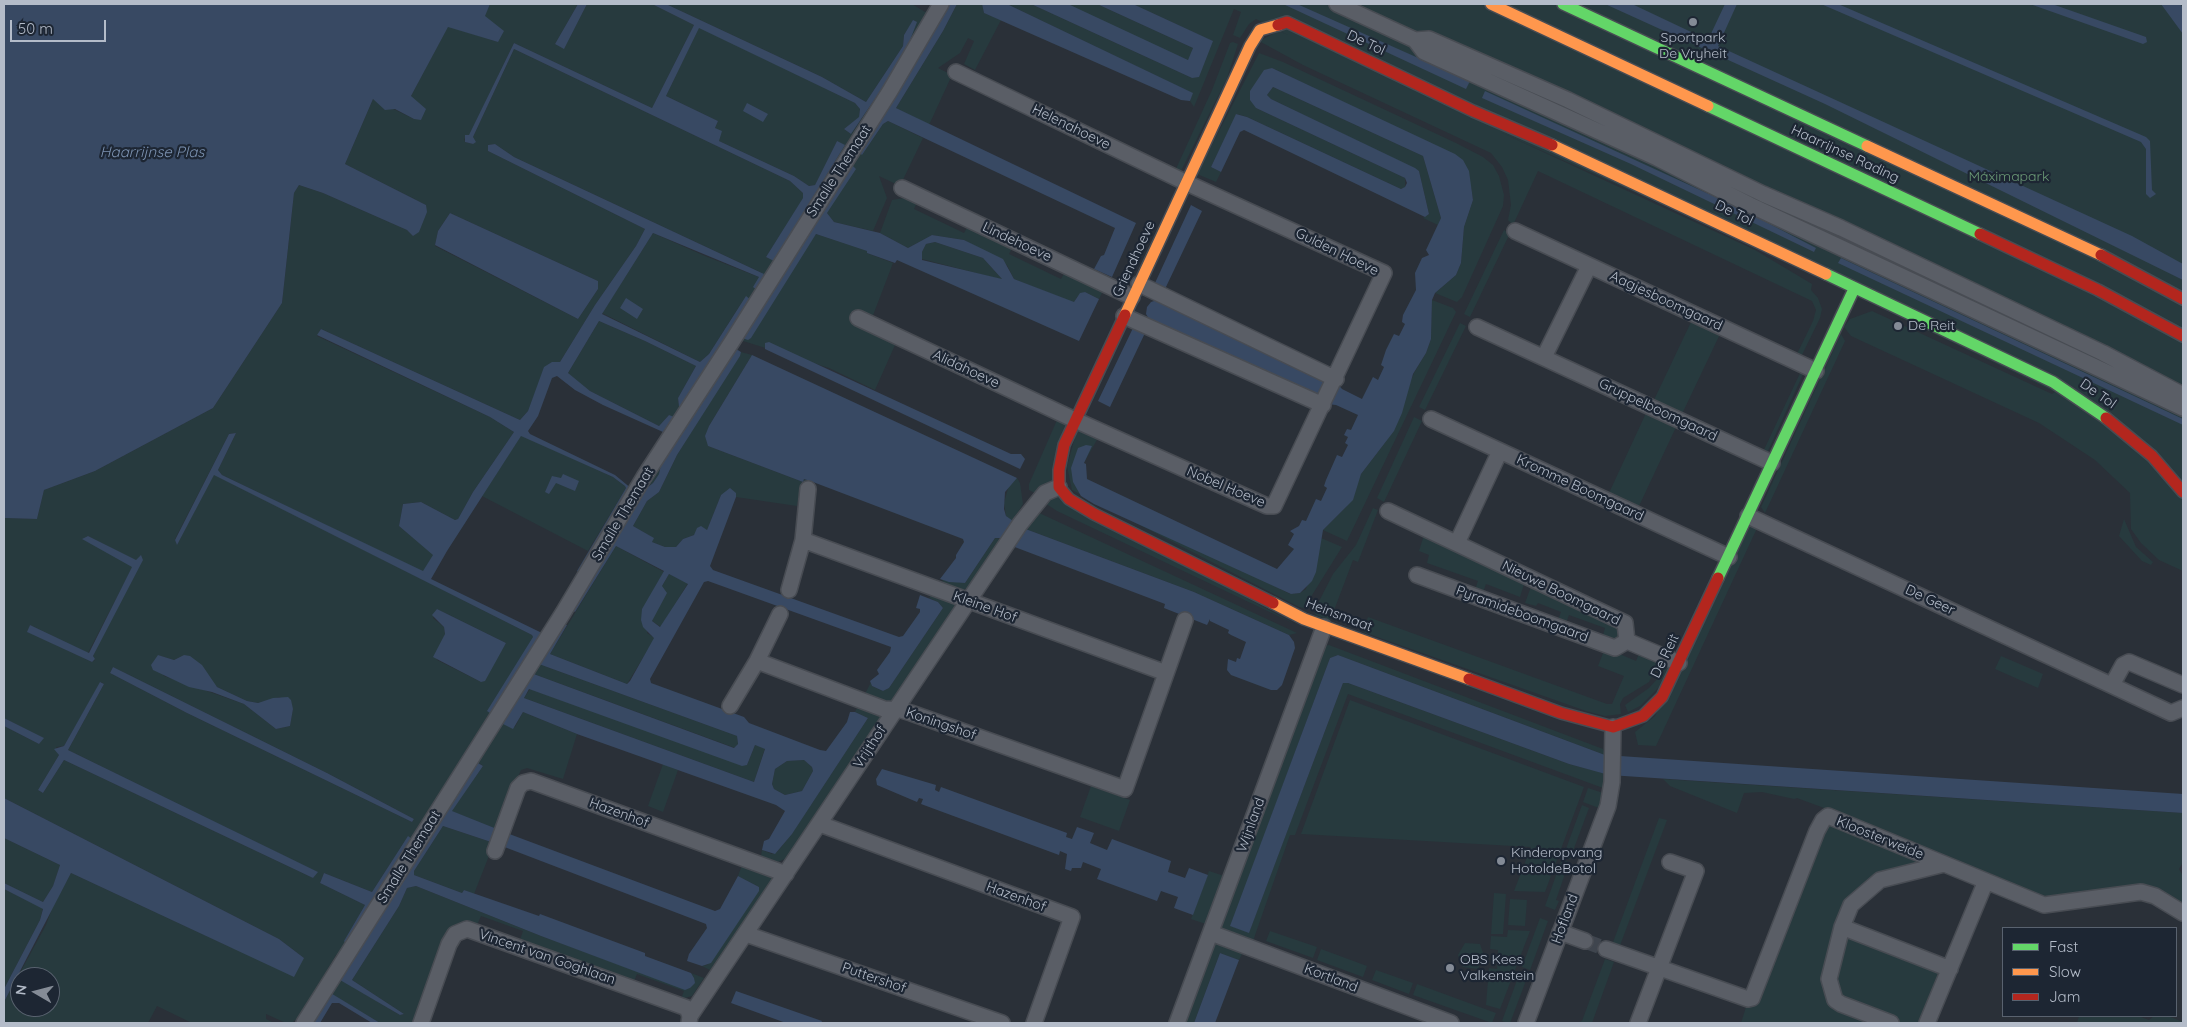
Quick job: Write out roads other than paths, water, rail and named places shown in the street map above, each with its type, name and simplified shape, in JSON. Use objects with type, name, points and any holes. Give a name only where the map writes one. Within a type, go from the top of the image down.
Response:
[{"type":"street","name":"Smalle Themaat","points":[[304,1023],[558,621],[644,477],[734,340],[890,91],[941,4]]},
{"type":"street","points":[[1337,4],[1415,40],[1428,39],[1488,73],[1660,151],[1841,228],[2103,353],[2183,395]]},
{"type":"street","name":"Haarrijnse Rading","points":[[1491,4],[2098,290],[2183,336]]},
{"type":"street","name":"Haarrijnse Rading","points":[[1563,4],[2113,261],[2183,299]]},
{"type":"street","name":"De Tol","points":[[1250,46],[1260,30],[1287,22],[1473,111],[1581,157],[1854,289],[2053,382],[2096,409],[2152,456],[2183,492]]},
{"type":"street","name":"Griendhoeve","points":[[1059,487],[1059,470],[1064,445],[1250,46]]},
{"type":"street","name":"Helenahoeve","points":[[956,72],[1187,183]]},
{"type":"street","points":[[1660,151],[1834,244],[2183,408]]},
{"type":"street","name":"Gulden Hoeve","points":[[1187,183],[1384,273],[1324,404]]},
{"type":"street","name":"Lindehoeve","points":[[902,188],[1136,290],[1335,380]]},
{"type":"street","points":[[1834,244],[1841,228]]},
{"type":"street","name":"Aagjesboomgaard","points":[[1515,231],[1816,371]]},
{"type":"street","points":[[1544,357],[1589,266]]},
{"type":"street","points":[[1930,289],[1937,275]]},
{"type":"street","name":"De Reit","points":[[1620,724],[1643,716],[1662,697],[1854,289]]},
{"type":"street","points":[[1124,316],[1324,404]]},
{"type":"street","name":"Alidahoeve","points":[[858,318],[1075,420]]},
{"type":"street","name":"Gruppelboomgaard","points":[[1477,326],[1772,463]]},
{"type":"street","points":[[2096,368],[2103,353]]},
{"type":"street","name":"Nobel Hoeve","points":[[1075,420],[1267,506],[1274,506],[1324,404]]},
{"type":"street","name":"Kromme Boomgaard","points":[[1431,419],[1729,556]]},
{"type":"street","points":[[1457,543],[1500,451]]},
{"type":"street","name":"Vrijthof","points":[[689,1020],[1004,547],[1045,493],[1059,487]]},
{"type":"street","name":"Heinsmaat","points":[[1059,487],[1069,499],[1094,514],[1324,627],[1561,712],[1620,724]]},
{"type":"street","points":[[789,590],[803,540],[808,489]]},
{"type":"street","name":"Nieuwe Boomgaard","points":[[1388,510],[1625,623],[1626,641],[1679,663]]},
{"type":"street","name":"De Geer","points":[[1748,516],[2171,713],[2183,708]]},
{"type":"street","name":"Kleine Hof","points":[[803,540],[1166,673]]},
{"type":"street","name":"Pyramideboomgaard","points":[[1417,575],[1615,648],[1626,641]]},
{"type":"street","points":[[730,706],[757,660],[780,614]]},
{"type":"street","points":[[1166,673],[1186,620]]},
{"type":"street","name":"Wijnland","points":[[1177,1023],[1324,627]]},
{"type":"street","name":"Koningshof","points":[[757,660],[884,709],[901,710],[911,713],[1125,790],[1166,673]]},
{"type":"street","points":[[2112,685],[2123,665],[2129,662],[2183,686]]},
{"type":"street","name":"Hofland","points":[[1526,1023],[1608,806],[1612,782],[1612,750],[1620,724]]},
{"type":"street","name":"Hazenhof","points":[[494,851],[518,788],[523,783],[531,781],[786,874]]},
{"type":"street","name":"Kloosterweide","points":[[1660,968],[1748,999],[1752,998],[1817,831],[1822,820],[1828,816],[2044,905],[2141,892],[2155,896],[2183,913]]},
{"type":"street","name":"Hazenhof","points":[[820,824],[1072,917],[1034,1023]]},
{"type":"street","points":[[1638,1023],[1696,871],[1670,862]]},
{"type":"street","points":[[1891,1023],[1835,1000],[1830,979],[1842,927],[1851,905],[1861,894],[1880,880],[1944,864]]},
{"type":"street","points":[[1927,1023],[1986,881]]},
{"type":"street","points":[[1842,927],[1950,969]]},
{"type":"street","name":"Vincent van Goghlaan","points":[[421,1023],[448,944],[455,934],[467,929],[687,1008],[689,1020]]},
{"type":"street","points":[[1560,932],[1585,941]]},
{"type":"street","name":"Kortland","points":[[1211,933],[1451,1023]]},
{"type":"street","name":"Puttershof","points":[[746,934],[1002,1023]]},
{"type":"street","points":[[1606,949],[1660,968]]},
{"type":"water","name":"Haarrijnse Plas","points":[[4,4],[490,4],[485,16],[504,31],[498,42],[448,27],[411,96],[426,109],[421,120],[414,119],[395,109],[385,110],[373,99],[345,164],[426,205],[427,212],[419,232],[413,236],[407,230],[323,193],[299,185],[294,193],[282,303],[213,408],[95,471],[44,490],[37,519],[4,518]]},
{"type":"water","points":[[578,4],[587,4],[564,49],[555,44]]},
{"type":"water","points":[[652,4],[666,4],[822,77],[866,102],[903,46],[904,35],[913,20],[917,22],[904,56],[851,134],[844,129],[859,117],[860,109],[855,103],[699,28],[666,96],[718,121],[715,128],[722,131],[719,141],[794,176],[809,186],[815,185],[837,141],[845,145],[774,261],[766,257],[803,198],[803,193],[790,181],[514,49],[473,137],[476,142],[473,144],[465,142],[465,135],[469,135],[514,43],[652,108],[694,25]]},
{"type":"water","points":[[949,4],[957,4],[943,31],[896,108],[1136,223],[1112,277],[1094,269],[1101,256],[1104,255],[1115,228],[888,121],[883,124],[862,155],[859,152],[906,78]]},
{"type":"water","points":[[982,4],[1007,4],[1193,93],[1190,101],[1181,100],[984,13]]},
{"type":"water","points":[[1031,4],[1068,4],[1188,60],[1193,48],[1097,4],[1133,4],[1213,41],[1199,77],[1192,78]]},
{"type":"water","points":[[1283,4],[1297,4],[1470,81],[1466,89]]},
{"type":"water","points":[[1605,4],[1632,4],[1708,40],[1725,4],[1737,4],[1718,46],[2132,236],[2183,264],[2183,280],[1825,104]]},
{"type":"water","points":[[1821,4],[1838,4],[2146,137],[2150,141],[2152,190],[2156,194],[2150,198],[2146,194],[2146,149],[2141,142]]},
{"type":"water","points":[[2030,4],[2052,4],[2146,37],[2147,42],[2143,44]]},
{"type":"water","points":[[2161,4],[2180,4],[2183,8],[2183,34]]},
{"type":"water","points":[[1272,68],[1455,154],[1463,160],[1469,171],[1473,200],[1464,227],[1461,263],[1456,275],[1435,293],[1432,300],[1431,339],[1426,353],[1413,374],[1402,413],[1394,431],[1361,474],[1353,500],[1323,530],[1316,572],[1312,581],[1300,593],[1291,594],[1094,504],[1081,496],[1073,482],[1071,468],[1078,448],[1086,445],[1092,446],[1084,463],[1086,464],[1087,479],[1277,569],[1294,549],[1288,545],[1294,534],[1290,531],[1299,526],[1302,520],[1306,521],[1316,499],[1321,501],[1327,488],[1324,486],[1326,480],[1337,455],[1342,457],[1348,445],[1345,443],[1348,437],[1344,435],[1347,429],[1351,430],[1358,415],[1336,405],[1327,404],[1149,319],[1146,314],[1147,307],[1151,302],[1157,300],[1338,384],[1342,389],[1362,399],[1373,377],[1378,380],[1384,367],[1381,365],[1386,350],[1394,334],[1399,336],[1405,324],[1402,322],[1403,315],[1416,290],[1415,273],[1422,258],[1429,255],[1426,250],[1441,218],[1423,156],[1273,87],[1267,95],[1271,99],[1419,171],[1429,214],[1425,217],[1244,130],[1240,132],[1221,172],[1211,167],[1236,114],[1247,117],[1401,189],[1405,187],[1407,183],[1405,178],[1256,108],[1250,100],[1250,91],[1264,70]]},
{"type":"water","points":[[1485,91],[1735,206],[1816,248],[1814,252],[1631,164],[1482,98]]},
{"type":"water","points":[[747,103],[768,114],[763,122],[743,111]]},
{"type":"water","points":[[495,144],[514,157],[764,274],[757,290],[753,287],[759,277],[653,233],[602,314],[700,362],[709,354],[746,296],[751,300],[685,404],[679,407],[678,398],[696,366],[599,321],[568,373],[590,391],[659,426],[669,415],[674,417],[663,432],[603,405],[575,390],[557,376],[552,378],[538,416],[528,431],[530,434],[615,475],[632,489],[580,573],[577,571],[626,488],[613,477],[521,436],[447,551],[431,579],[544,634],[495,712],[490,713],[487,711],[533,637],[532,635],[214,475],[177,545],[175,540],[229,434],[236,433],[218,470],[222,475],[423,571],[433,555],[399,526],[403,504],[421,502],[455,520],[458,519],[473,492],[514,432],[490,417],[317,335],[321,329],[520,420],[528,411],[544,367],[552,362],[560,362],[595,305],[636,246],[645,229],[488,151],[488,145]]},
{"type":"water","points":[[851,164],[856,169],[827,213],[834,222],[880,233],[908,248],[932,235],[964,240],[1003,259],[1014,279],[1074,302],[1080,293],[1085,292],[1099,299],[1079,341],[897,260],[895,263],[867,253],[867,251],[816,234],[751,338],[748,340],[742,338]],"holes":[[[935,242],[983,258],[1002,279],[922,260],[922,252],[926,244]]]},
{"type":"water","points":[[1191,205],[1202,211],[1165,289],[1155,283]]},
{"type":"water","points":[[450,213],[598,281],[598,289],[578,319],[435,245],[438,231]]},
{"type":"water","points":[[1841,258],[2183,419],[2183,425],[1838,263]]},
{"type":"water","points":[[626,298],[643,309],[637,319],[620,308]]},
{"type":"water","points":[[1133,328],[1145,333],[1110,407],[1098,401]]},
{"type":"water","points":[[769,342],[1011,454],[1021,454],[1025,459],[1020,469],[765,349],[765,343]]},
{"type":"water","points":[[736,349],[741,352],[740,356],[677,455],[659,492],[647,501],[633,526],[654,538],[652,542],[665,547],[676,547],[683,539],[694,535],[697,528],[701,526],[707,530],[721,495],[730,488],[736,493],[736,497],[710,566],[713,570],[899,637],[903,636],[920,612],[920,609],[916,608],[920,595],[938,602],[943,608],[889,688],[883,691],[872,686],[870,681],[879,674],[877,670],[890,652],[891,647],[708,581],[704,582],[650,679],[651,683],[744,717],[749,723],[826,751],[847,722],[850,712],[855,712],[868,718],[792,834],[775,854],[762,850],[764,841],[769,839],[785,811],[776,805],[577,734],[523,712],[513,729],[501,723],[531,673],[734,748],[738,744],[737,736],[536,663],[562,623],[567,625],[550,654],[627,684],[630,681],[654,638],[643,627],[641,620],[642,609],[664,571],[616,546],[575,612],[570,609],[639,494],[653,483],[659,474],[662,459]],"holes":[[[669,574],[688,584],[660,627],[652,621],[667,593],[662,586]],[[529,689],[742,766],[747,765],[755,745],[765,749],[754,782],[524,698]],[[804,760],[812,767],[813,771],[802,791],[785,795],[774,789],[772,784],[775,769],[787,761]]]},
{"type":"water","points":[[752,355],[1017,478],[1005,492],[1004,509],[1006,516],[1023,528],[1194,592],[1289,635],[1294,642],[1295,648],[1282,685],[1277,690],[1271,690],[1231,675],[1227,670],[1228,659],[1236,662],[1237,658],[1240,659],[1246,642],[1231,635],[1228,633],[1229,630],[1210,621],[1210,619],[1207,625],[1164,608],[1165,604],[1012,546],[1001,538],[995,538],[965,583],[949,582],[940,579],[956,558],[964,542],[963,539],[813,482],[804,479],[803,482],[708,446],[705,436],[709,426]]},
{"type":"water","points":[[563,474],[579,481],[575,491],[556,483],[549,494],[545,492],[552,476],[561,478]]},
{"type":"water","points":[[88,536],[136,560],[141,555],[143,560],[93,656],[95,659],[92,662],[27,632],[30,625],[89,653],[132,567],[82,539]]},
{"type":"water","points":[[437,609],[506,643],[485,681],[481,682],[433,657],[445,634],[444,627],[432,615]]},
{"type":"water","points":[[158,655],[174,660],[184,655],[190,656],[202,665],[217,687],[247,701],[258,703],[273,698],[288,697],[291,700],[293,709],[290,726],[276,729],[244,704],[212,692],[189,687],[153,670],[151,665]]},
{"type":"water","points":[[1338,655],[1605,755],[2183,794],[2183,813],[1609,775],[1569,764],[1348,683],[1343,683],[1249,933],[1230,926],[1330,658]]},
{"type":"water","points":[[113,667],[327,773],[414,819],[412,822],[187,713],[110,673]]},
{"type":"water","points":[[100,682],[104,684],[68,750],[318,872],[313,878],[64,760],[43,793],[38,790],[59,755],[54,749],[64,746]]},
{"type":"water","points":[[4,718],[44,738],[39,744],[4,726]]},
{"type":"water","points":[[478,763],[483,766],[452,811],[715,911],[720,909],[738,876],[759,887],[759,891],[711,963],[702,966],[687,961],[689,954],[707,928],[706,924],[494,843],[443,826],[414,871],[414,875],[462,893],[464,890],[539,916],[540,914],[645,953],[645,956],[691,973],[695,983],[690,988],[685,990],[541,936],[416,886],[407,888],[399,906],[352,980],[404,1014],[400,1015],[340,980],[468,773]]},
{"type":"water","points":[[882,769],[936,785],[935,790],[939,792],[941,787],[1067,833],[1066,837],[1072,839],[1077,827],[1094,833],[1090,843],[1107,850],[1112,839],[1171,861],[1168,872],[1185,878],[1189,868],[1208,875],[1193,915],[1174,908],[1178,897],[1161,891],[1157,901],[1097,879],[1101,869],[1083,862],[1081,868],[1072,868],[1071,871],[1065,869],[1067,854],[1060,851],[1059,855],[921,804],[923,799],[919,798],[917,802],[877,785],[876,779]]},
{"type":"water","points":[[4,798],[279,939],[304,958],[294,977],[71,873],[22,967],[15,967],[40,920],[43,909],[4,889],[4,883],[43,902],[53,886],[60,865],[4,838]]},
{"type":"water","points":[[408,836],[412,839],[347,946],[344,941],[365,905],[320,883],[324,873],[372,892]]},
{"type":"water","points":[[1220,953],[1239,960],[1215,1023],[1194,1023]]},
{"type":"water","points":[[10,978],[10,990],[4,1002],[4,989]]},
{"type":"water","points":[[736,991],[822,1021],[821,1023],[786,1023],[731,1003]]},
{"type":"water","points":[[329,992],[380,1023],[372,1023],[339,1003],[332,1003],[320,1023],[313,1023]]},
{"type":"tunnel","points":[[1585,941],[1606,949]]},
{"type":"place","name":"Sportpark De Vryheit","points":[[1693,22]]},
{"type":"place","name":"De Reit","points":[[1898,326]]},
{"type":"place","name":"Kinderopvang HotoldeBotol","points":[[1501,861]]},
{"type":"place","name":"OBS Kees Valkenstein","points":[[1450,968]]},
{"type":"park label","name":"Máximapark","points":[[2009,177]]}]
